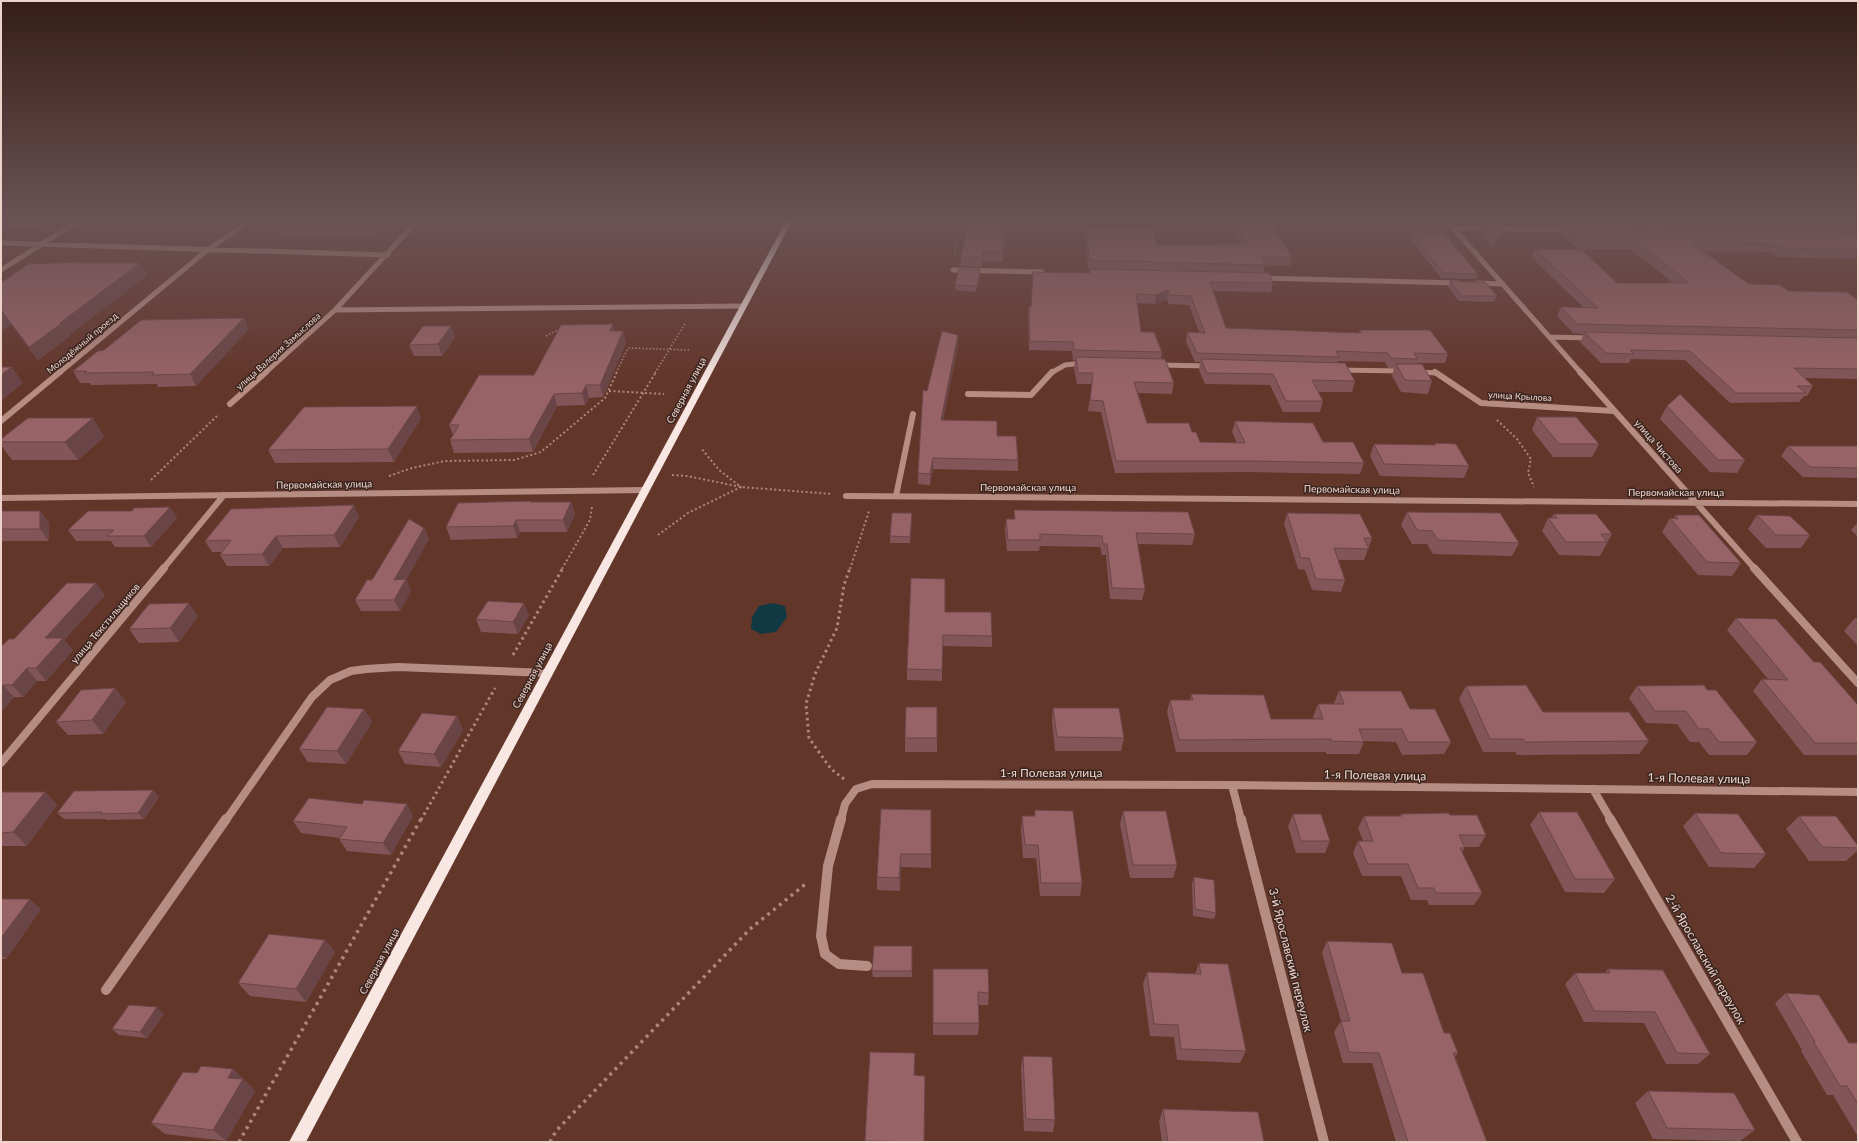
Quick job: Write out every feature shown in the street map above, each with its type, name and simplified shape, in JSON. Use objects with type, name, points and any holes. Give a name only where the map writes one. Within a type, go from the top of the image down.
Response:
[{"type":"main road","name":"Северная улица","points":[[297,1142],[761,274]]},
{"type":"street","name":"Молодёжный проезд","points":[[1,421],[177,274]]},
{"type":"street","name":"улица Валерия Замыслова","points":[[230,404],[335,310],[369,274]]},
{"type":"street","name":"улица Чистова","points":[[1494,274],[1858,683]]},
{"type":"street","points":[[1255,278],[1462,283]]},
{"type":"street","points":[[1470,283],[1502,284]]},
{"type":"street","points":[[335,310],[744,306]]},
{"type":"street","points":[[1549,337],[1596,338]]},
{"type":"street","points":[[968,394],[1032,395],[1051,371],[1059,366],[1087,363]]},
{"type":"street","points":[[1150,365],[1214,366]]},
{"type":"street","name":"улица Крылова","points":[[1332,370],[1436,372],[1481,403],[1614,411]]},
{"type":"street","points":[[896,496],[913,414]]},
{"type":"street","name":"Первомайская улица","points":[[1,498],[646,490]]},
{"type":"street","name":"улица Текстильщиков","points":[[1,763],[224,496]]},
{"type":"street","name":"Первомайская улица","points":[[846,496],[1858,504]]},
{"type":"street","points":[[106,990],[312,697],[330,680],[351,671],[398,667],[547,673]]},
{"type":"street","name":"1-я Полевая улица","points":[[856,789],[872,784],[893,783],[1858,792]]},
{"type":"street","name":"3-й Ярославский переулок","points":[[1232,785],[1324,1142]]},
{"type":"street","points":[[856,789],[845,804],[828,866],[821,936],[825,954],[839,964],[867,966]]},
{"type":"street","name":"2-й Ярославский переулок","points":[[1593,789],[1797,1142]]},
{"type":"path","points":[[589,481],[695,307]]},
{"type":"path","points":[[387,477],[412,468],[446,461],[514,460],[540,452],[606,398],[628,348],[689,350]]},
{"type":"path","points":[[609,391],[664,394]]},
{"type":"path","points":[[1481,403],[1517,439],[1531,459],[1528,473],[1534,487],[1534,501]]},
{"type":"path","points":[[148,483],[230,404]]},
{"type":"path","points":[[701,448],[710,462],[725,476],[741,487]]},
{"type":"path","points":[[687,476],[741,487],[846,496]]},
{"type":"path","points":[[658,535],[688,513],[741,487]]},
{"type":"path","points":[[856,789],[831,769],[809,738],[806,704],[815,674],[837,628],[844,585],[874,496]]},
{"type":"path","points":[[239,1142],[590,520],[593,502]]},
{"type":"path","points":[[550,1142],[556,1131],[750,929],[828,866]]},
{"type":"water","points":[[773,603],[785,606],[787,617],[776,632],[761,634],[751,629],[752,617],[759,606]]},
{"type":"building","points":[[13,274],[125,274],[29,347],[2,311],[1,312],[1,283]]},
{"type":"building","points":[[958,274],[979,274],[977,286],[955,285]]},
{"type":"building","points":[[1033,274],[1270,274],[1273,283],[1210,282],[1226,328],[1361,333],[1359,330],[1430,330],[1448,354],[1414,353],[1417,359],[1391,358],[1388,353],[1336,351],[1339,357],[1197,353],[1187,332],[1205,333],[1191,296],[1170,295],[1168,290],[1156,295],[1136,294],[1141,332],[1154,332],[1162,352],[1074,350],[1073,342],[1030,341],[1029,307],[1031,307]]},
{"type":"building","points":[[1562,274],[1608,274],[1617,283],[1689,283],[1678,274],[1735,274],[1749,284],[1779,285],[1789,291],[1847,292],[1858,300],[1858,330],[1577,324],[1561,307],[1598,308]]},
{"type":"building","points":[[1450,281],[1485,282],[1497,296],[1461,296]]},
{"type":"building","points":[[244,318],[190,374],[152,375],[154,372],[84,373],[87,371],[73,371],[98,351],[104,350],[141,320]]},
{"type":"building","points":[[613,324],[610,331],[623,331],[600,385],[586,385],[582,393],[554,394],[529,439],[450,440],[459,425],[449,425],[479,375],[534,375],[561,325]]},
{"type":"building","points":[[423,326],[451,326],[438,344],[409,345]]},
{"type":"building","points":[[942,331],[958,335],[941,420],[997,421],[997,436],[1016,436],[1018,460],[933,458],[930,474],[918,473],[923,390],[927,391]]},
{"type":"building","points":[[1584,332],[1858,338],[1858,369],[1794,368],[1813,386],[1797,386],[1806,393],[1736,393],[1690,351],[1630,350],[1634,354],[1606,353]]},
{"type":"building","points":[[1076,357],[1165,359],[1174,383],[1134,382],[1147,423],[1189,423],[1192,432],[1196,432],[1200,442],[1245,443],[1235,421],[1313,423],[1323,442],[1353,442],[1364,463],[1116,461],[1103,401],[1090,400],[1093,373],[1078,373]]},
{"type":"building","points":[[1201,359],[1345,363],[1355,381],[1312,380],[1323,401],[1286,401],[1273,374],[1207,373]]},
{"type":"building","points":[[1396,364],[1422,364],[1432,381],[1405,380]]},
{"type":"building","points":[[1,367],[12,367],[1,375]]},
{"type":"building","points":[[1680,394],[1745,460],[1718,460],[1667,406]]},
{"type":"building","points":[[417,406],[388,449],[268,450],[304,407]]},
{"type":"building","points":[[1537,417],[1576,417],[1599,444],[1559,444]]},
{"type":"building","points":[[28,418],[93,418],[65,442],[1,442],[1,439]]},
{"type":"building","points":[[1435,443],[1456,444],[1469,466],[1384,464],[1374,444],[1436,445]]},
{"type":"building","points":[[1788,446],[1858,446],[1858,468],[1810,467]]},
{"type":"building","points":[[530,501],[571,502],[563,520],[516,520],[513,526],[446,527],[458,503]]},
{"type":"building","points":[[354,505],[334,535],[276,536],[262,554],[220,555],[231,540],[205,541],[231,509]]},
{"type":"building","points":[[170,507],[144,536],[107,536],[114,530],[68,530],[88,511],[132,511],[134,508]]},
{"type":"building","points":[[1014,510],[1188,512],[1195,534],[1136,533],[1145,589],[1112,588],[1107,544],[1103,544],[1102,536],[1040,534],[1040,540],[1008,540],[1006,519],[1015,519]]},
{"type":"building","points":[[1,511],[40,511],[40,529],[1,529]]},
{"type":"building","points":[[1407,512],[1500,513],[1519,543],[1438,540],[1432,531],[1417,530]]},
{"type":"building","points":[[892,513],[912,513],[910,537],[890,536]]},
{"type":"building","points":[[1287,513],[1360,514],[1372,538],[1364,538],[1369,549],[1334,548],[1345,580],[1316,579],[1309,558],[1301,558]]},
{"type":"building","points":[[1554,514],[1596,514],[1612,534],[1601,534],[1607,542],[1566,542],[1548,518],[1557,518]]},
{"type":"building","points":[[1676,515],[1699,515],[1741,563],[1707,562],[1670,518],[1678,519]]},
{"type":"building","points":[[1757,515],[1790,516],[1810,535],[1776,535]]},
{"type":"building","points":[[409,519],[424,528],[394,580],[406,579],[394,600],[355,600],[367,580],[372,580]]},
{"type":"building","points":[[911,578],[945,579],[945,612],[991,612],[992,636],[943,635],[942,670],[907,669]]},
{"type":"building","points":[[67,583],[96,583],[45,638],[63,638],[36,668],[27,668],[12,685],[3,685],[1,687],[1,647],[9,639],[14,639]]},
{"type":"building","points":[[488,601],[524,603],[513,622],[476,619]]},
{"type":"building","points":[[189,603],[170,628],[129,629],[149,604]]},
{"type":"building","points":[[1736,618],[1776,619],[1814,662],[1820,662],[1858,705],[1858,743],[1815,743],[1762,679],[1788,680]]},
{"type":"building","points":[[1526,685],[1543,712],[1629,712],[1649,741],[1525,742],[1523,739],[1490,739],[1466,686]]},
{"type":"building","points":[[1704,685],[1707,690],[1716,690],[1757,742],[1719,742],[1709,729],[1699,729],[1686,711],[1655,711],[1637,686]]},
{"type":"building","points":[[115,688],[92,720],[56,722],[81,690]]},
{"type":"building","points":[[1339,691],[1401,691],[1410,709],[1435,709],[1451,742],[1408,742],[1402,729],[1359,729],[1364,742],[1331,741],[1331,739],[1179,740],[1170,700],[1193,700],[1191,694],[1264,695],[1271,719],[1323,719],[1318,704],[1344,704]]},
{"type":"building","points":[[327,707],[364,709],[337,751],[299,749]]},
{"type":"building","points":[[906,707],[937,707],[937,738],[905,738]]},
{"type":"building","points":[[1053,708],[1119,708],[1124,738],[1057,737]]},
{"type":"building","points":[[422,713],[457,716],[434,754],[398,751]]},
{"type":"building","points":[[153,790],[138,813],[57,813],[74,791]]},
{"type":"building","points":[[1,792],[45,792],[13,832],[1,833]]},
{"type":"building","points":[[309,798],[362,804],[364,800],[407,804],[383,843],[339,839],[347,827],[293,821]]},
{"type":"building","points":[[881,809],[931,810],[931,854],[901,854],[899,878],[877,877]]},
{"type":"building","points":[[1035,810],[1073,811],[1082,883],[1041,883],[1038,845],[1025,845],[1022,816],[1035,816]]},
{"type":"building","points":[[1123,811],[1166,811],[1177,865],[1133,865]]},
{"type":"building","points":[[1539,812],[1577,812],[1615,879],[1575,879]]},
{"type":"building","points":[[1449,813],[1450,815],[1477,815],[1486,835],[1459,835],[1465,848],[1460,848],[1482,893],[1436,893],[1434,888],[1418,888],[1408,864],[1368,864],[1358,841],[1373,841],[1364,816],[1402,816],[1401,814]]},
{"type":"building","points":[[1695,813],[1738,814],[1766,854],[1721,853]]},
{"type":"building","points":[[1293,814],[1321,814],[1330,841],[1301,841]]},
{"type":"building","points":[[1799,816],[1836,816],[1858,848],[1822,847]]},
{"type":"building","points":[[1194,877],[1214,880],[1216,913],[1195,909]]},
{"type":"building","points":[[1,899],[30,899],[1,938]]},
{"type":"building","points":[[269,934],[325,940],[296,989],[238,983]]},
{"type":"building","points":[[1327,941],[1392,943],[1402,973],[1423,973],[1444,1033],[1450,1033],[1458,1053],[1453,1053],[1487,1142],[1408,1142],[1379,1053],[1349,1052],[1341,1021],[1350,1021]]},
{"type":"building","points":[[874,946],[912,946],[912,971],[872,971]]},
{"type":"building","points":[[1199,963],[1228,964],[1246,1051],[1181,1049],[1178,1025],[1154,1024],[1147,972],[1201,974]]},
{"type":"building","points":[[933,969],[988,969],[989,993],[978,992],[979,1023],[933,1023]]},
{"type":"building","points":[[1608,969],[1663,970],[1710,1054],[1677,1053],[1655,1012],[1594,1011],[1575,973],[1610,973]]},
{"type":"building","points":[[1786,993],[1819,995],[1849,1043],[1858,1043],[1858,1104],[1847,1086],[1840,1086]]},
{"type":"building","points":[[129,1005],[157,1007],[140,1032],[112,1029]]},
{"type":"building","points":[[870,1052],[915,1053],[914,1075],[925,1076],[924,1142],[865,1141]]},
{"type":"building","points":[[1023,1056],[1052,1057],[1055,1120],[1026,1119]]},
{"type":"building","points":[[201,1066],[233,1069],[228,1078],[243,1079],[213,1130],[151,1123],[183,1072],[197,1073]]},
{"type":"building","points":[[1648,1091],[1734,1093],[1755,1130],[1667,1128]]},
{"type":"building","points":[[1163,1109],[1258,1112],[1264,1142],[1168,1142]]}]
